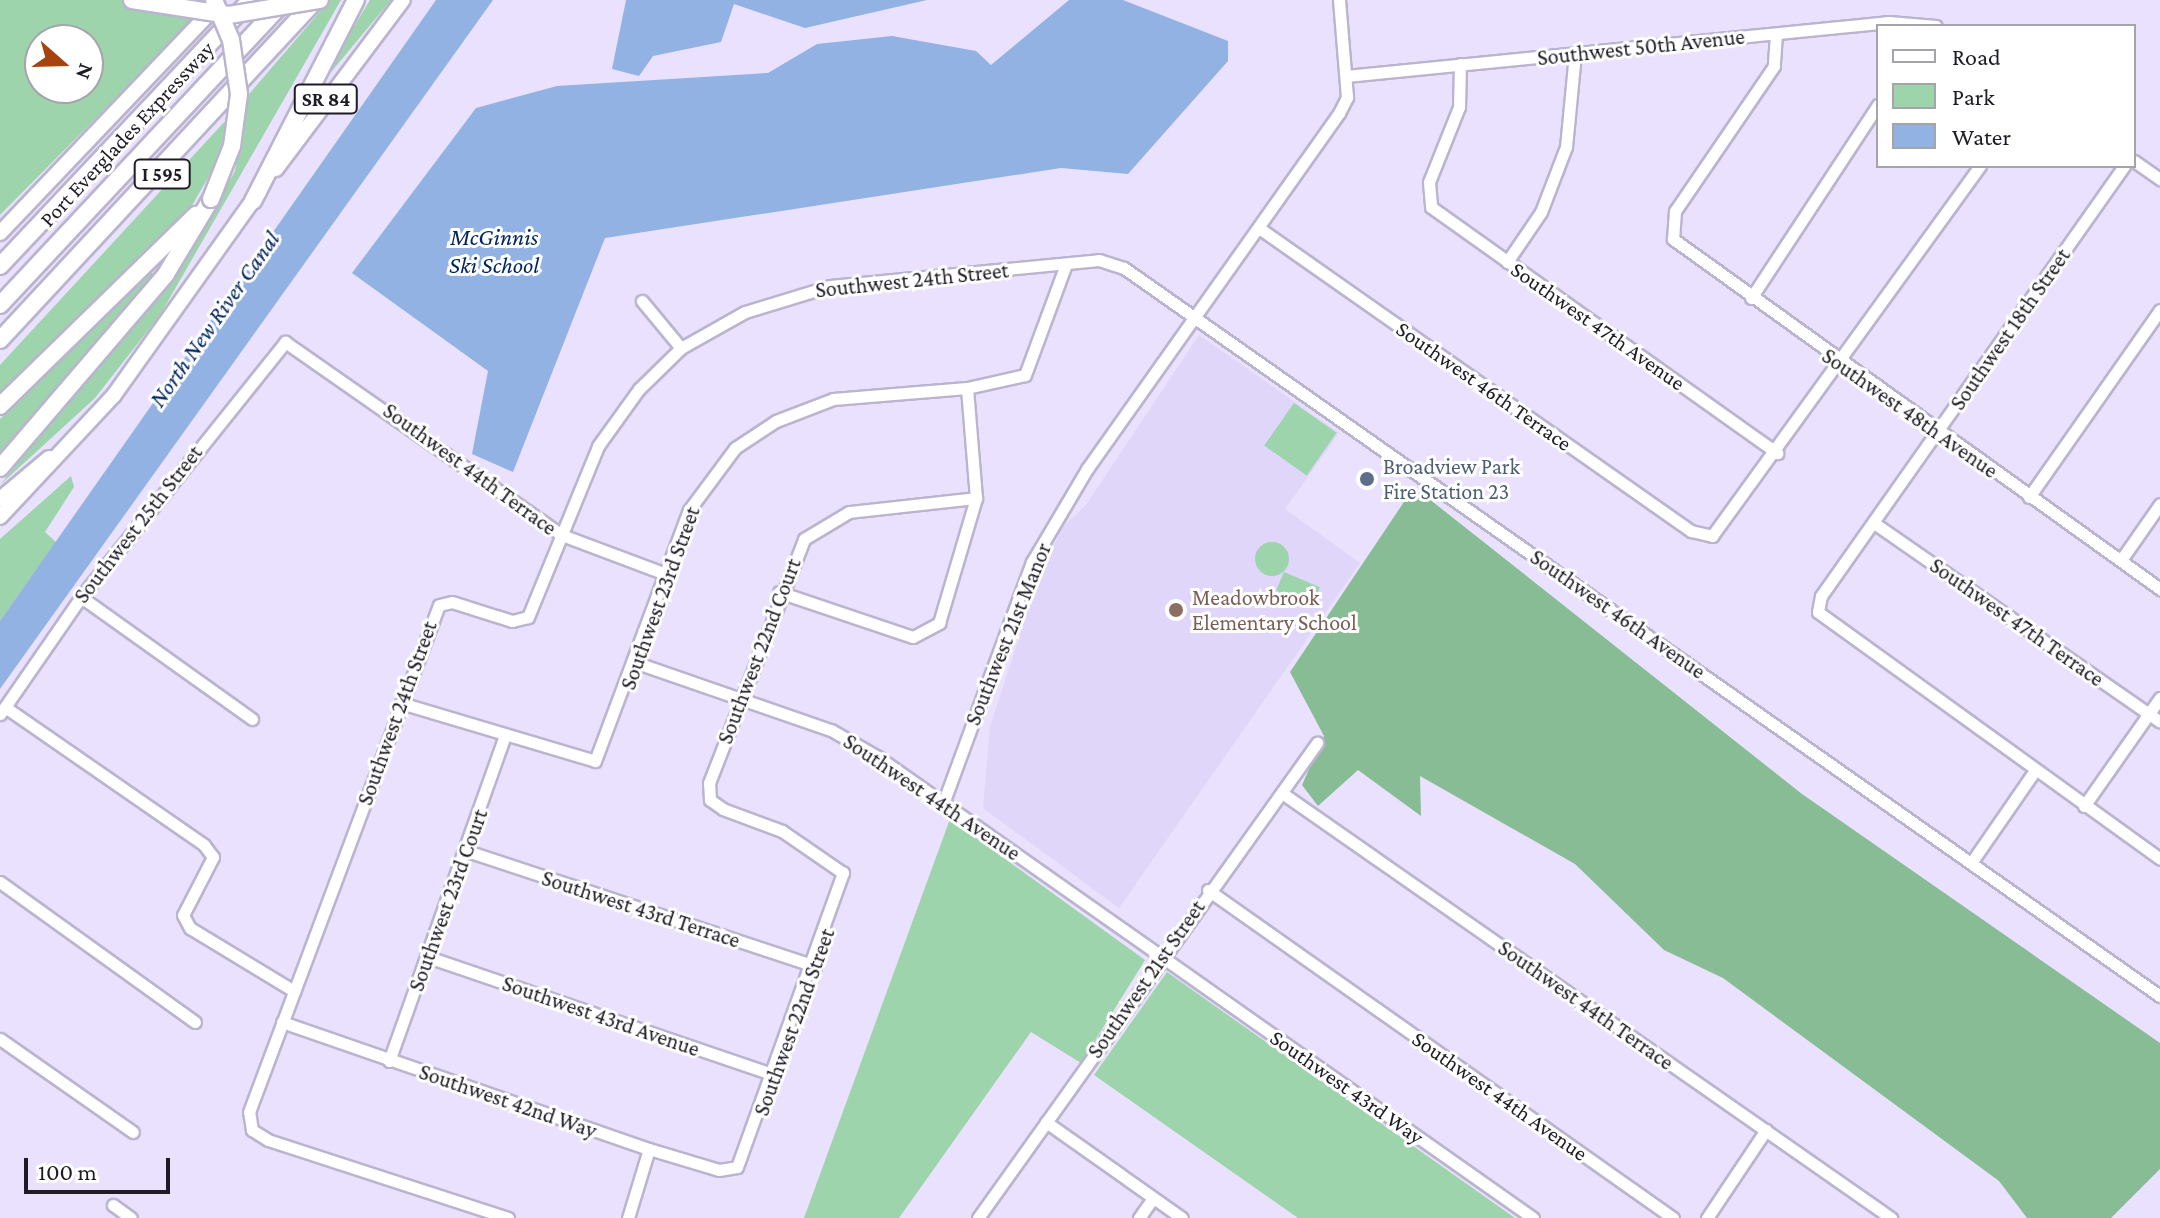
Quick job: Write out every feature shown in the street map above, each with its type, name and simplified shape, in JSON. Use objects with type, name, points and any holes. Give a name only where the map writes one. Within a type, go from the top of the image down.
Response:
[{"type":"highway","points":[[132,0],[229,15],[318,0]]},
{"type":"highway","points":[[0,468],[166,274],[211,199],[232,146],[239,94],[231,40],[214,0]]},
{"type":"highway","name":"Port Everglades Expressway","points":[[0,266],[251,0]]},
{"type":"highway","points":[[0,303],[285,0]]},
{"type":"highway","name":"I 595","points":[[0,340],[318,0]]},
{"type":"highway","points":[[253,201],[356,0]]},
{"type":"highway","points":[[0,406],[118,298],[211,199]]},
{"type":"main road","points":[[0,231],[30,205],[222,0]]},
{"type":"main road","name":"SR 84","points":[[0,517],[114,395],[403,0]]},
{"type":"main road","points":[[0,499],[114,395]]},
{"type":"street","points":[[1196,317],[1339,113],[1346,76],[1339,0]]},
{"type":"street","name":"Southwest 50th Avenue","points":[[1346,76],[1876,25]]},
{"type":"street","name":"Southwest 48th Avenue","points":[[1776,34],[1774,66],[1675,211],[1673,239],[1841,365],[2160,589]]},
{"type":"street","points":[[1507,262],[1541,212],[1566,147],[1575,54]]},
{"type":"street","name":"Southwest 47th Avenue","points":[[1460,64],[1451,141],[1427,194],[1442,219],[1777,453]]},
{"type":"street","points":[[1751,298],[1876,108]]},
{"type":"street","points":[[2136,162],[2160,179]]},
{"type":"street","points":[[1777,453],[1979,168]]},
{"type":"street","name":"Southwest 18th Street","points":[[2033,773],[1818,612],[1821,596],[2123,168]]},
{"type":"street","name":"Southwest 46th Terrace","points":[[1259,228],[1691,531],[1712,536],[1777,453]]},
{"type":"street","points":[[779,592],[913,637],[927,634],[939,623],[976,498],[967,388],[1025,375],[1066,264]]},
{"type":"street","name":"Southwest 46th Avenue","points":[[1066,264],[1116,264],[1196,317],[2160,996]]},
{"type":"street","name":"Southwest 24th Street","points":[[508,1218],[252,1130],[249,1112],[439,605],[452,602],[512,621],[528,617],[620,410],[681,348],[745,312],[830,286],[1066,264]]},
{"type":"street","points":[[642,301],[681,348]]},
{"type":"street","points":[[2029,497],[2160,310]]},
{"type":"street","name":"Southwest 21st Manor","points":[[944,801],[1032,562],[1087,469],[1196,317]]},
{"type":"street","name":"Southwest 44th Terrace","points":[[285,342],[562,535],[666,574]]},
{"type":"street","name":"Southwest 25th Street","points":[[2,710],[81,597],[285,342]]},
{"type":"street","name":"Southwest 23rd Street","points":[[504,738],[595,761],[637,663],[666,574],[709,479],[735,448],[776,421],[833,399],[967,388]]},
{"type":"street","name":"Southwest 22nd Court","points":[[843,873],[782,831],[710,800],[709,783],[791,559],[819,525],[849,512],[976,498]]},
{"type":"street","points":[[2121,560],[2160,504]]},
{"type":"street","name":"Southwest 47th Terrace","points":[[1874,523],[2160,722]]},
{"type":"street","points":[[81,597],[252,719]]},
{"type":"street","name":"Southwest 44th Avenue","points":[[637,663],[831,730],[944,801],[1161,956]]},
{"type":"street","points":[[2084,806],[2160,698]]},
{"type":"street","points":[[401,703],[504,738]]},
{"type":"street","points":[[2,710],[213,857],[183,915],[190,928],[294,991]]},
{"type":"street","name":"Southwest 23rd Court","points":[[389,1061],[467,851],[504,738]]},
{"type":"street","name":"Southwest 21st Street","points":[[978,1218],[1208,890],[1317,743]]},
{"type":"street","points":[[1971,863],[2033,773],[2160,859]]},
{"type":"street","name":"Southwest 44th Terrace","points":[[1282,793],[1891,1218]]},
{"type":"street","name":"Southwest 43rd Terrace","points":[[467,851],[815,966]]},
{"type":"street","name":"Southwest 22nd Street","points":[[737,1167],[815,966],[843,873]]},
{"type":"street","points":[[0,882],[195,1022]]},
{"type":"street","name":"Southwest 44th Avenue","points":[[1208,890],[1673,1218]]},
{"type":"street","name":"Southwest 43rd Way","points":[[1161,956],[1533,1218]]},
{"type":"street","name":"Southwest 43rd Avenue","points":[[428,957],[775,1075]]},
{"type":"street","name":"Southwest 42nd Way","points":[[282,1022],[649,1149],[719,1170],[737,1167]]},
{"type":"street","points":[[0,1039],[133,1132]]},
{"type":"street","points":[[1046,1122],[1182,1218]]},
{"type":"street","points":[[1707,1218],[1766,1130]]},
{"type":"street","points":[[628,1218],[649,1149]]},
{"type":"street","points":[[1139,1218],[1153,1198]]},
{"type":"street","points":[[113,1205],[131,1218]]},
{"type":"shaded area","name":"Meadowbrook Elementary School","points":[[1199,335],[1339,433],[1285,509],[1360,563],[1119,908],[983,808],[990,727],[1041,570],[1063,527],[1086,505]]},
{"type":"green space","points":[[0,0],[203,0],[207,6],[0,215]]},
{"type":"green space","points":[[330,0],[341,0],[160,315],[95,398],[0,485],[182,266],[235,171],[249,94]]},
{"type":"green space","points":[[370,0],[391,0],[332,71],[329,68]]},
{"type":"green space","points":[[227,119],[218,160],[185,218],[0,398],[0,365]]},
{"type":"green space","points":[[150,272],[156,276],[0,459],[0,419]]},
{"type":"green space","points":[[1294,403],[1337,433],[1307,475],[1264,446]]},
{"type":"green space","points":[[71,476],[74,487],[45,532],[56,542],[0,621],[0,539]]},
{"type":"green space","points":[[1414,487],[1802,794],[2160,1043],[2160,1169],[2111,1218],[2027,1218],[1999,1181],[1723,978],[1664,950],[1575,864],[1420,776],[1421,816],[1358,770],[1318,806],[1302,785],[1324,736],[1290,672]]},
{"type":"green space","points":[[1272,542],[1284,547],[1289,559],[1284,571],[1272,576],[1260,571],[1255,559],[1260,547]]},
{"type":"green space","points":[[1284,572],[1320,587],[1312,606],[1276,590]]},
{"type":"green space","points":[[950,819],[1145,960],[1081,1063],[1031,1032],[899,1218],[804,1218]]},
{"type":"green space","points":[[1167,972],[1515,1218],[1298,1218],[1094,1075]]},
{"type":"water","name":"North New River Canal","points":[[436,0],[493,0],[0,689],[0,621]]},
{"type":"water","points":[[626,0],[927,0],[805,28],[734,4],[721,42],[653,56],[639,76],[612,69]]},
{"type":"water","name":"McGinnis Ski School","points":[[1069,0],[1123,0],[1228,41],[1228,61],[1128,174],[1061,168],[605,238],[513,472],[472,454],[488,371],[352,273],[476,108],[557,86],[768,73],[817,44],[892,36],[976,51],[991,65]]},
{"type":"place","name":"Broadview Park Fire Station 23","points":[[1367,479]]},
{"type":"place","name":"Meadowbrook Elementary School","points":[[1176,610]]}]
